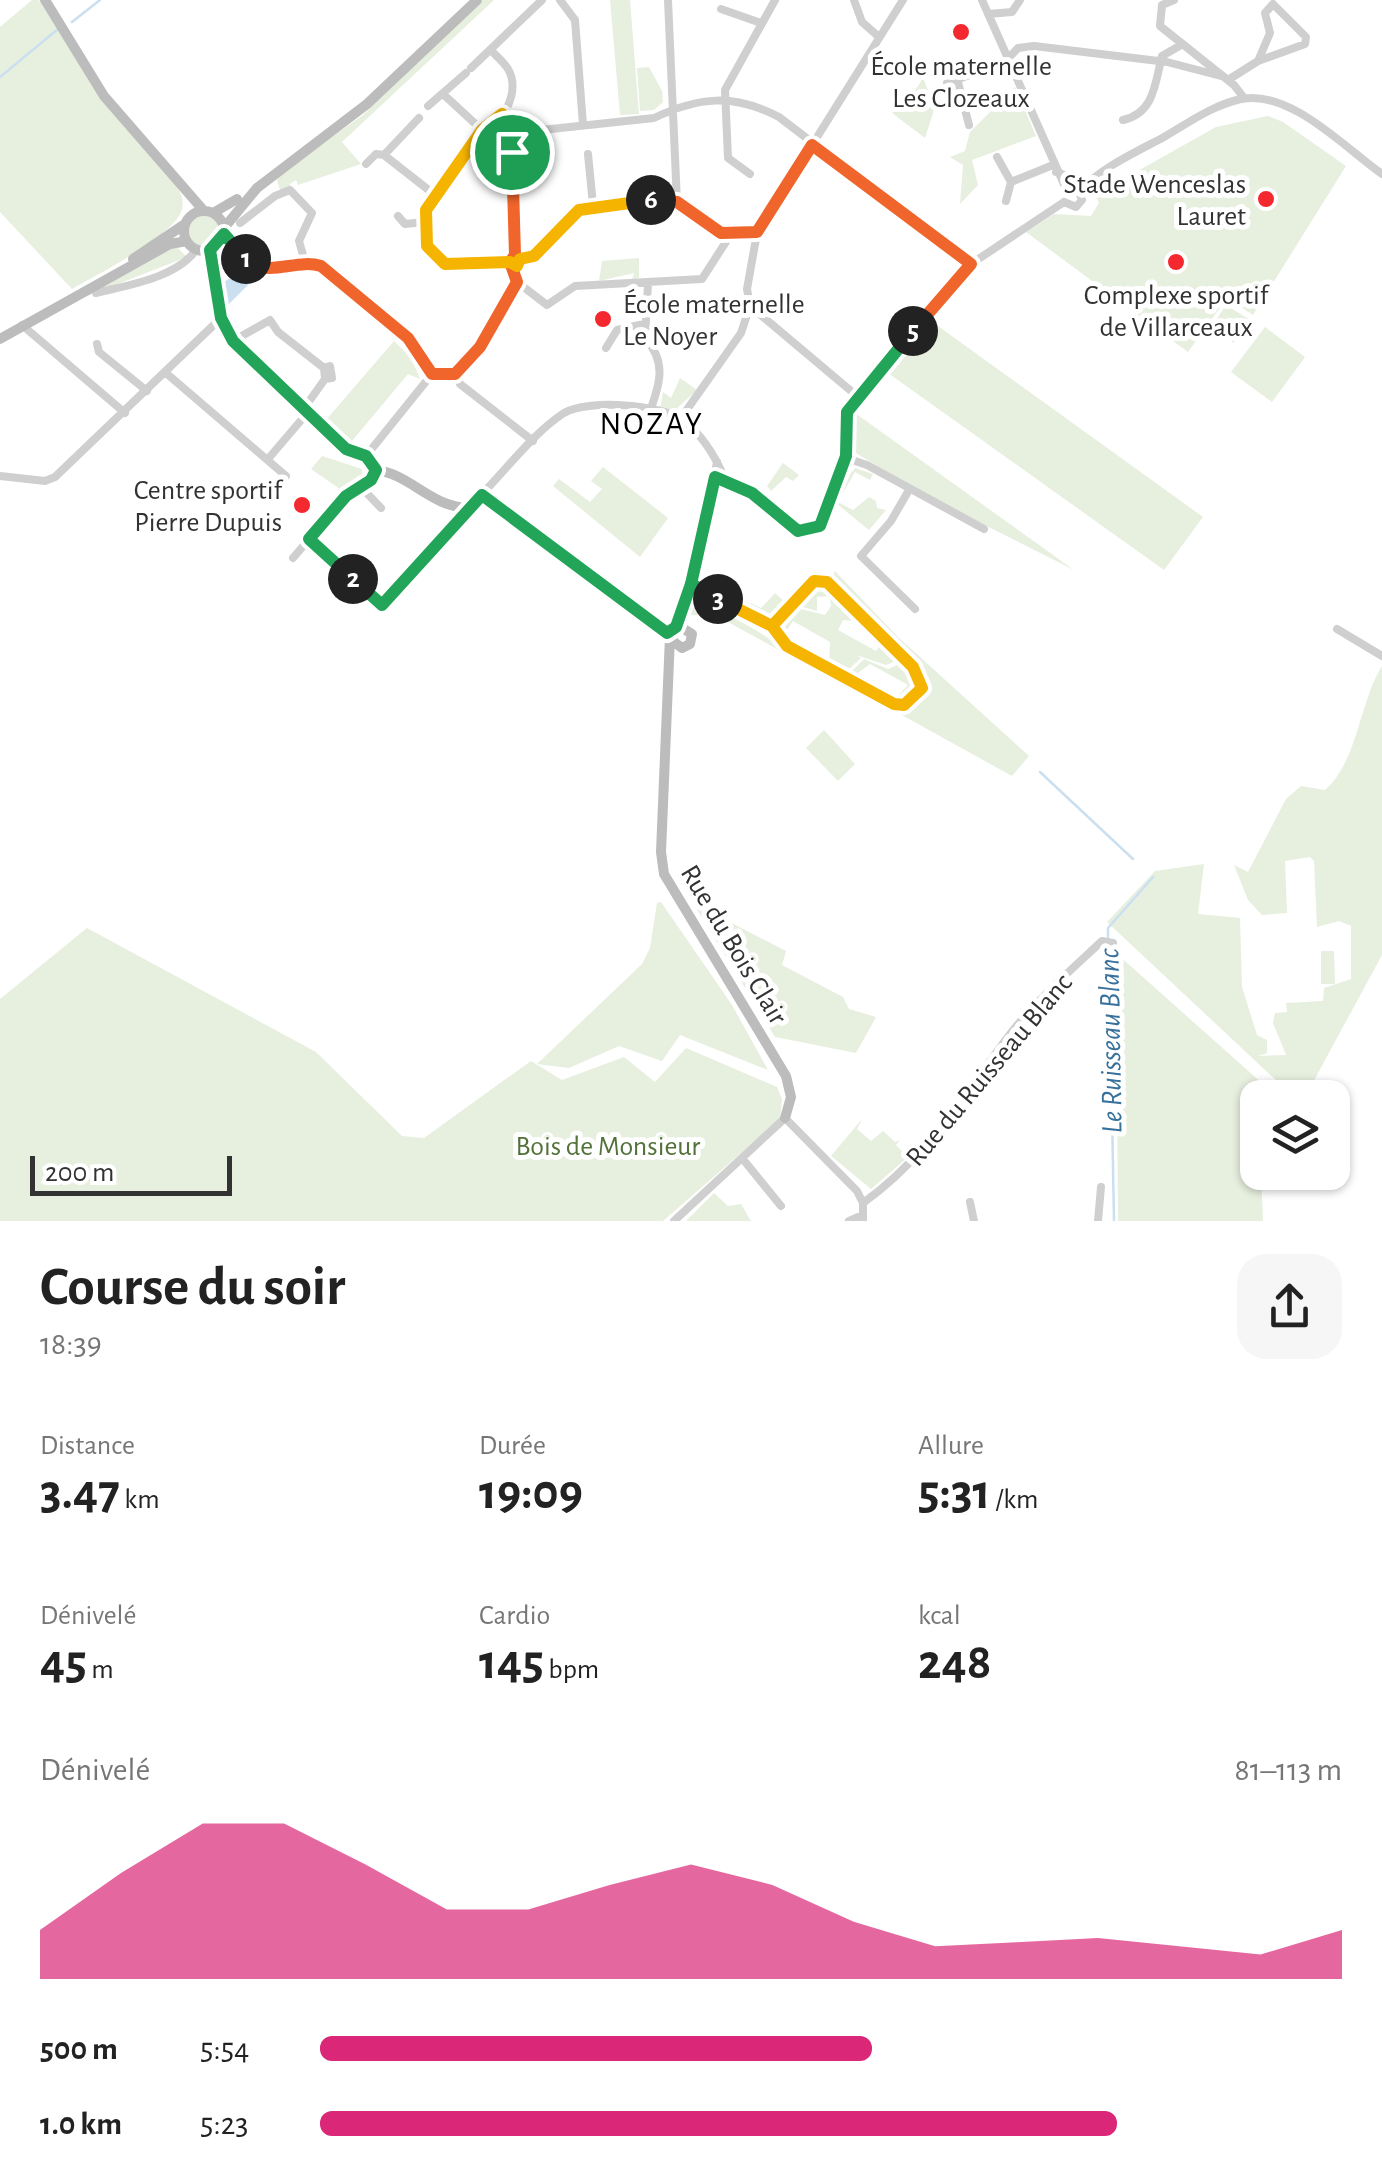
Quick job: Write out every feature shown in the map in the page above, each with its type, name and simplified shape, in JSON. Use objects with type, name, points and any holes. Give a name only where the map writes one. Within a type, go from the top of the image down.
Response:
[{"type":"street","points":[[45,0],[104,96],[252,265],[266,269],[305,262],[333,274],[401,332],[432,374]]},
{"type":"street","points":[[468,508],[446,507],[389,472],[376,470],[366,456],[346,449],[307,409],[245,357],[221,318],[214,248],[244,200],[331,132],[477,0]]},
{"type":"street","points":[[428,106],[542,0]]},
{"type":"street","points":[[560,0],[576,20],[583,125]]},
{"type":"street","points":[[668,0],[677,202]]},
{"type":"street","points":[[750,174],[728,158],[724,100],[730,74],[776,0]]},
{"type":"street","points":[[854,0],[862,22],[879,37]]},
{"type":"street","points":[[682,418],[741,333],[750,306],[746,290],[757,232],[903,0]]},
{"type":"street","points":[[309,539],[382,605],[533,441],[566,412],[610,404],[682,418],[717,462],[720,477],[752,493],[788,525],[808,532],[824,521],[846,458],[847,412],[857,396],[971,264],[1064,202],[1068,190],[982,0]]},
{"type":"street","points":[[988,14],[1012,12],[1020,0]]},
{"type":"street","points":[[1174,0],[1162,5],[1160,26],[1244,98]]},
{"type":"street","points":[[947,83],[958,82],[1008,59],[1012,51],[1034,46],[1176,64],[1224,78],[1305,44],[1306,37],[1273,4],[1265,13],[1269,40],[1258,61]]},
{"type":"street","points":[[720,9],[761,23]]},
{"type":"street","points":[[1123,120],[1140,112],[1150,100],[1160,62],[1181,46]]},
{"type":"street","points":[[1176,64],[1168,56],[1181,46]]},
{"type":"street","points":[[491,50],[508,69],[512,98],[502,114],[482,130],[426,210],[427,246],[445,264],[534,256],[571,214],[593,205],[677,202],[721,233],[757,232]]},
{"type":"street","points":[[958,82],[969,125]]},
{"type":"street","points":[[444,94],[482,130]]},
{"type":"street","points":[[1068,190],[1080,192],[1149,145],[1212,110],[1244,98],[1294,110],[1382,174]]},
{"type":"street","points":[[502,114],[522,132],[654,118],[671,106],[724,100],[766,110],[971,264]]},
{"type":"street","points":[[384,155],[420,118]]},
{"type":"street","points":[[109,276],[188,220],[226,209],[268,173],[331,132]]},
{"type":"street","points":[[432,374],[455,374],[480,347],[517,282],[512,152],[522,132]]},
{"type":"street","points":[[366,164],[376,154],[384,155],[436,195]]},
{"type":"street","points":[[588,154],[593,205]]},
{"type":"street","points":[[997,156],[1011,182],[1006,201]]},
{"type":"street","points":[[1011,182],[1055,168],[1077,179]]},
{"type":"street","points":[[240,223],[274,196],[290,190],[312,213],[300,241],[305,262]]},
{"type":"street","points":[[244,200],[258,192],[274,196]]},
{"type":"street","points":[[1064,202],[1071,207],[1079,205],[1080,192]]},
{"type":"street","points":[[186,241],[191,196]]},
{"type":"street","points":[[398,216],[405,224],[425,222]]},
{"type":"street","points":[[517,282],[547,305],[575,286],[702,278],[730,234]]},
{"type":"street","points":[[186,241],[196,250]]},
{"type":"street","points":[[0,339],[109,276],[170,244],[186,241]]},
{"type":"street","points":[[96,293],[147,280],[187,261],[196,250],[235,248]]},
{"type":"street","points":[[647,284],[645,338],[657,350],[660,383],[650,412]]},
{"type":"street","points":[[750,306],[857,396]]},
{"type":"street","points":[[233,341],[281,312]]},
{"type":"street","points":[[0,476],[45,481],[67,467],[221,318]]},
{"type":"street","points":[[268,459],[307,409],[324,379],[324,368],[278,332],[270,320]]},
{"type":"street","points":[[606,348],[617,330],[644,324]]},
{"type":"street","points":[[22,325],[126,413]]},
{"type":"street","points":[[98,344],[100,352],[147,391]]},
{"type":"street","points":[[166,373],[286,476]]},
{"type":"street","points":[[366,456],[432,374]]},
{"type":"street","points":[[455,374],[460,384],[533,441]]},
{"type":"street","points":[[848,388],[868,383]]},
{"type":"street","points":[[846,458],[867,465],[984,529]]},
{"type":"street","points":[[293,558],[346,496],[376,470]]},
{"type":"street","name":"Rue du Bois Clair","points":[[720,477],[676,628],[660,852],[664,874],[781,1066],[791,1097],[785,1117]]},
{"type":"street","points":[[360,487],[382,508]]},
{"type":"street","points":[[909,490],[892,521],[861,556],[915,609]]},
{"type":"street","points":[[482,495],[676,628],[679,648]]},
{"type":"street","points":[[691,584],[772,626],[781,642],[894,704],[904,705],[922,688],[913,667],[827,582],[814,581],[772,626]]},
{"type":"street","name":"Rue du Bois Clair","points":[[670,670],[679,648],[692,641],[676,628]]},
{"type":"street","points":[[1336,629],[1382,656]]},
{"type":"street","name":"Rue du Ruisseau Blanc","points":[[863,1204],[898,1176],[948,1123],[1016,1027],[1102,941],[1113,943]]},
{"type":"street","points":[[674,1221],[785,1117],[857,1191],[863,1204],[863,1218],[850,1221]]},
{"type":"street","points":[[742,1158],[781,1206]]},
{"type":"street","points":[[1098,1221],[1102,1187]]},
{"type":"street","points":[[970,1202],[974,1221]]},
{"type":"green space","points":[[32,0],[39,0],[82,67],[174,179],[183,201],[177,219],[166,230],[134,254],[72,289],[0,212],[0,27]]},
{"type":"green space","points":[[483,0],[494,0],[342,142],[361,164],[298,185],[296,180],[291,188],[280,190],[277,180],[286,170],[363,115]]},
{"type":"green space","points":[[610,0],[630,0],[639,114],[620,115]]},
{"type":"green space","points":[[649,67],[662,91],[663,102],[654,110],[640,111],[637,68]]},
{"type":"green space","points":[[923,78],[935,107],[925,138],[892,113],[909,100]]},
{"type":"green space","points":[[1015,87],[1036,136],[972,160],[978,185],[960,204],[963,165],[950,157],[965,151],[970,132]]},
{"type":"green space","name":"Complexe sportif de Villarceaux","points":[[1268,116],[1283,122],[1346,166],[1253,315],[1227,298],[1188,352],[1026,232],[1054,214],[1091,216],[1099,203],[1095,195],[1216,127]]},
{"type":"green space","points":[[204,216],[215,220],[219,231],[215,242],[204,246],[193,242],[189,231],[193,220]]},
{"type":"green space","points":[[175,245],[187,257],[82,298],[81,295]]},
{"type":"green space","points":[[639,258],[639,278],[632,279],[634,273],[599,281],[602,261]]},
{"type":"green space","points":[[1226,305],[1250,320],[1233,343],[1214,323]]},
{"type":"green space","points":[[931,321],[1203,517],[1164,570],[888,373]]},
{"type":"green space","points":[[1265,327],[1305,357],[1272,402],[1231,372]]},
{"type":"green space","points":[[394,341],[412,359],[420,379],[408,374],[352,441],[326,420]]},
{"type":"green space","points":[[680,378],[697,390],[674,411],[660,409],[663,392],[671,398]]},
{"type":"green space","points":[[855,413],[1074,570],[919,492],[856,453]]},
{"type":"green space","points":[[322,456],[362,469],[362,474],[340,489],[311,469]]},
{"type":"green space","points":[[783,463],[799,475],[793,481],[786,477],[771,491],[767,486]]},
{"type":"green space","points":[[603,467],[668,518],[640,557],[553,486],[559,479],[590,502],[602,489],[591,481]]},
{"type":"green space","points":[[855,468],[873,474],[870,480],[855,472],[838,502],[853,510],[869,497],[876,501],[877,508],[886,510],[869,530],[837,504],[843,483]]},
{"type":"green space","points":[[835,571],[898,637],[1029,756],[1012,776],[900,714],[919,699],[924,680],[921,671],[902,645],[887,631],[883,634],[837,581],[831,582]]},
{"type":"green space","points":[[817,586],[826,587],[830,596],[817,597],[817,611],[796,605]]},
{"type":"green space","points":[[829,588],[852,611],[851,621],[843,620],[838,630],[876,651],[880,645],[901,659],[886,665],[856,655],[861,658],[848,670],[846,666],[847,673],[829,663],[830,642],[793,621],[787,630],[790,638],[784,638],[781,624],[793,607],[825,615],[831,606]]},
{"type":"green space","points":[[698,592],[892,712],[717,616],[689,615],[691,600]]},
{"type":"green space","points":[[775,593],[788,605],[778,616],[765,620],[747,610],[751,603],[761,608]]},
{"type":"green space","points":[[864,659],[888,669],[902,663],[919,685],[902,702],[894,700],[908,685],[870,664],[853,677],[849,674]]},
{"type":"green space","points":[[1382,666],[1382,955],[1314,1080],[1276,1080],[1107,922],[1155,871],[1204,864],[1198,914],[1240,918],[1242,987],[1257,1035],[1267,1040],[1267,1053],[1258,1056],[1286,1055],[1273,1023],[1275,1013],[1287,1012],[1286,1003],[1323,1001],[1324,988],[1351,979],[1351,926],[1339,921],[1317,927],[1314,861],[1310,857],[1285,861],[1287,913],[1262,915],[1248,900],[1234,865],[1248,872],[1286,799],[1301,786],[1325,790],[1336,778],[1345,764]]},
{"type":"green space","points":[[824,730],[855,764],[838,781],[806,748]]},
{"type":"green space","points":[[661,902],[732,1005],[768,1070],[680,1035],[662,1061],[619,1046],[569,1068],[537,1064],[642,964],[650,948],[657,903]]},
{"type":"green space","points":[[693,903],[786,951],[782,965],[843,997],[849,1009],[876,1017],[856,1053],[775,1037]]},
{"type":"green space","name":"Bois de Monsieur","points":[[87,928],[316,1052],[402,1136],[424,1138],[531,1061],[562,1080],[624,1057],[655,1082],[686,1048],[777,1087],[782,1099],[780,1119],[663,1221],[0,1221],[0,999]]},
{"type":"green space","points":[[1321,951],[1334,951],[1335,984],[1321,984]]},
{"type":"green space","points":[[1116,953],[1258,1080],[1240,1080],[1240,1190],[1262,1190],[1263,1221],[1118,1221]]},
{"type":"green space","points":[[862,1119],[857,1129],[871,1141],[883,1131],[895,1142],[900,1140],[896,1145],[908,1157],[871,1189],[831,1156]]},
{"type":"green space","points":[[714,1193],[728,1206],[741,1204],[751,1221],[686,1221]]},
{"type":"water","points":[[242,270],[256,277],[225,308],[221,284]]},
{"type":"waterway","points":[[72,22],[100,0]]},
{"type":"waterway","points":[[0,77],[58,29]]},
{"type":"waterway","name":"Le Ruisseau Blanc","points":[[1040,772],[1133,859]]},
{"type":"waterway","name":"Le Ruisseau Blanc","points":[[1108,939],[1108,928],[1153,877]]},
{"type":"waterway","name":"Le Ruisseau Blanc","points":[[1109,947],[1114,1221]]},
{"type":"place","name":"École maternelle Les Clozeaux","points":[[961,32]]},
{"type":"place","name":"Stade Wenceslas Lauret","points":[[1266,199]]},
{"type":"place","name":"Complexe sportif de Villarceaux","points":[[1176,262]]},
{"type":"place","name":"École maternelle Le Noyer","points":[[603,319]]},
{"type":"place","name":"Centre sportif Pierre Dupuis","points":[[302,505]]},
{"type":"district","name":"NOZAY","points":[[652,423]]},
{"type":"route","points":[[512,152],[515,255],[510,262],[515,266],[517,282],[480,347],[455,374],[432,374],[421,363],[408,338],[321,266],[305,262],[266,269],[256,267],[224,234],[218,246],[210,250],[221,318],[245,357],[305,407],[346,449],[366,456],[376,470],[371,480],[346,496],[309,539],[382,605],[482,495],[671,634],[691,584],[772,626],[814,581],[822,580],[919,676],[922,688],[904,705],[894,704],[781,642],[772,626],[711,596],[691,584],[715,477],[724,477],[752,493],[798,531],[808,532],[820,526],[830,510],[846,456],[847,412],[870,379],[971,264],[812,145],[757,232],[721,233],[677,202],[593,205],[571,214],[534,256],[520,259],[517,266],[510,262],[456,267],[445,264],[427,246],[426,210],[482,130],[502,114],[522,132],[512,152]]}]
